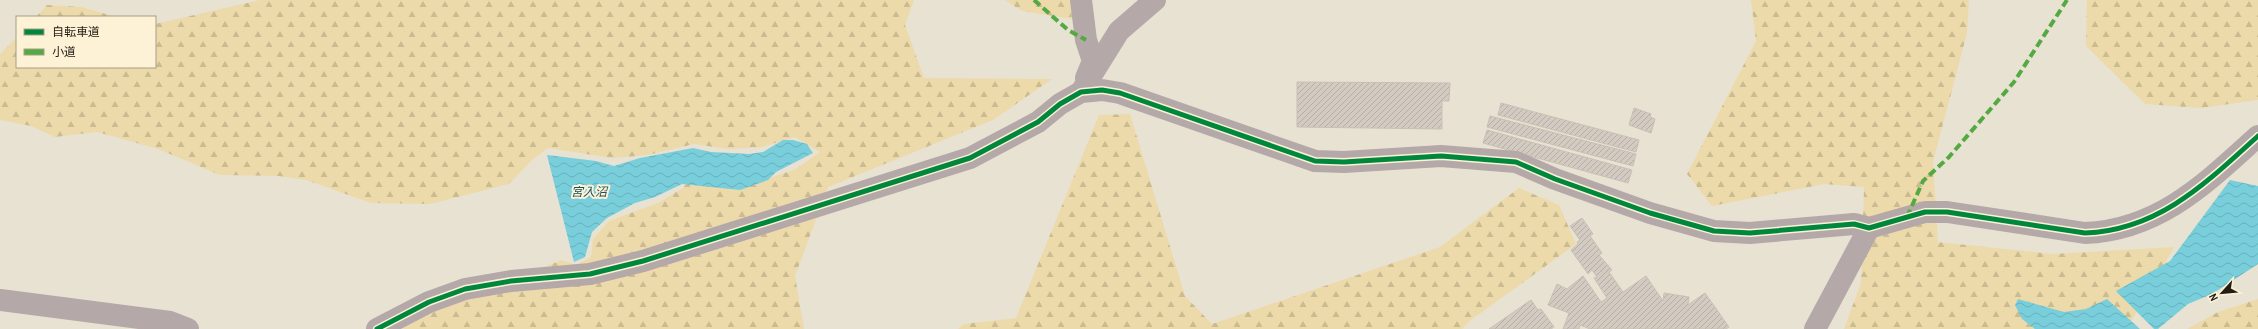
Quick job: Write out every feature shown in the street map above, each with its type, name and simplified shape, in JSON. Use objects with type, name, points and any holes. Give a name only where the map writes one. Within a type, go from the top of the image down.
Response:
[{"type":"street","points":[[1081,0],[1086,40],[1093,61],[1081,92]]},
{"type":"street","points":[[1081,92],[1119,31],[1155,0]]},
{"type":"street","points":[[378,329],[430,302],[465,289],[511,281],[590,274],[643,261],[970,158],[1038,122],[1060,104],[1081,92],[1102,90],[1120,93],[1204,124],[1315,161],[1344,162],[1441,156],[1516,162],[1555,179],[1650,213],[1714,231],[1750,233],[1847,224],[1869,228],[1924,212],[1947,212],[2085,233],[2105,232],[2132,226],[2174,206],[2220,170],[2258,136]]},
{"type":"street","points":[[1815,329],[1869,228]]},
{"type":"street","points":[[0,300],[170,322],[188,329]]},
{"type":"green space","points":[[260,0],[914,0],[905,25],[924,78],[1052,79],[993,120],[828,187],[795,276],[804,329],[401,329],[443,307],[562,260],[576,265],[591,257],[593,239],[609,221],[660,202],[683,188],[696,171],[767,179],[796,169],[820,152],[795,137],[762,147],[728,149],[694,144],[648,155],[612,158],[548,148],[532,160],[509,184],[430,204],[371,203],[306,180],[279,176],[220,175],[158,149],[97,132],[55,137],[31,126],[0,120],[0,54],[16,38],[16,68],[156,68],[156,24]]},
{"type":"green space","points":[[1005,0],[1071,0],[1072,19],[1022,11]]},
{"type":"green space","points":[[1751,0],[1969,0],[1967,33],[1933,162],[1938,242],[2053,254],[2174,247],[2127,329],[1844,329],[1861,283],[1864,187],[1824,184],[1712,206],[1687,174],[1756,41]]},
{"type":"green space","points":[[2087,0],[2258,0],[2258,100],[2201,108],[2145,104],[2086,46]]},
{"type":"green space","points":[[47,5],[81,7],[113,16],[37,16]]},
{"type":"green space","points":[[1130,114],[1185,296],[1212,324],[1440,247],[1519,188],[1559,205],[1576,244],[1471,320],[1462,329],[958,329],[964,324],[1016,318],[1099,115]]},
{"type":"green space","points":[[2258,299],[2258,329],[2187,329],[2218,312]]},
{"type":"water","name":"宮入沼","points":[[783,140],[793,140],[807,144],[813,153],[776,172],[768,180],[740,190],[682,184],[655,197],[635,203],[607,218],[592,232],[585,257],[574,262],[547,155],[596,161],[614,166],[640,158],[693,148],[711,152],[749,154],[763,152]]},
{"type":"water","points":[[2230,180],[2258,186],[2258,264],[2212,294],[2188,304],[2158,329],[2154,329],[2116,291],[2170,261]]},
{"type":"water","points":[[2018,299],[2064,312],[2086,309],[2107,299],[2140,329],[2035,329],[2022,319],[2015,305]]},
{"type":"building","points":[[1297,82],[1450,83],[1449,101],[1442,101],[1442,129],[1297,127]]},
{"type":"building","points":[[1501,103],[1639,140],[1636,152],[1498,115]]},
{"type":"building","points":[[1634,108],[1651,114],[1650,117],[1655,119],[1651,133],[1629,125]]},
{"type":"building","points":[[1490,116],[1636,154],[1633,166],[1487,127]]},
{"type":"building","points":[[1487,130],[1632,170],[1628,183],[1483,143]]},
{"type":"building","points":[[1582,218],[1593,234],[1590,236],[1602,253],[1599,255],[1612,270],[1609,272],[1623,292],[1646,276],[1663,301],[1664,293],[1689,297],[1688,305],[1705,293],[1729,327],[1726,329],[1590,329],[1580,325],[1579,329],[1563,329],[1569,313],[1548,305],[1557,284],[1567,289],[1583,276],[1601,302],[1607,298],[1594,278],[1597,277],[1592,270],[1588,274],[1571,250],[1580,240],[1570,226]]},
{"type":"building","points":[[1531,300],[1538,310],[1541,309],[1554,327],[1551,329],[1489,329]]},
{"type":"marked path","points":[[1034,0],[1068,30],[1086,40]]},
{"type":"marked path","points":[[1907,217],[1923,181],[1949,157],[2014,82],[2067,0]]},
{"type":"cycle path","points":[[377,329],[429,302],[465,289],[511,281],[590,274],[643,261],[970,158],[1038,122],[1060,104],[1081,92],[1102,90],[1120,93],[1315,161],[1344,162],[1441,156],[1516,162],[1555,179],[1650,213],[1714,231],[1750,233],[1854,224],[1869,228],[1925,212],[1947,212],[2085,233],[2112,230],[2136,223],[2159,213],[2180,201],[2200,187],[2258,136]]}]
